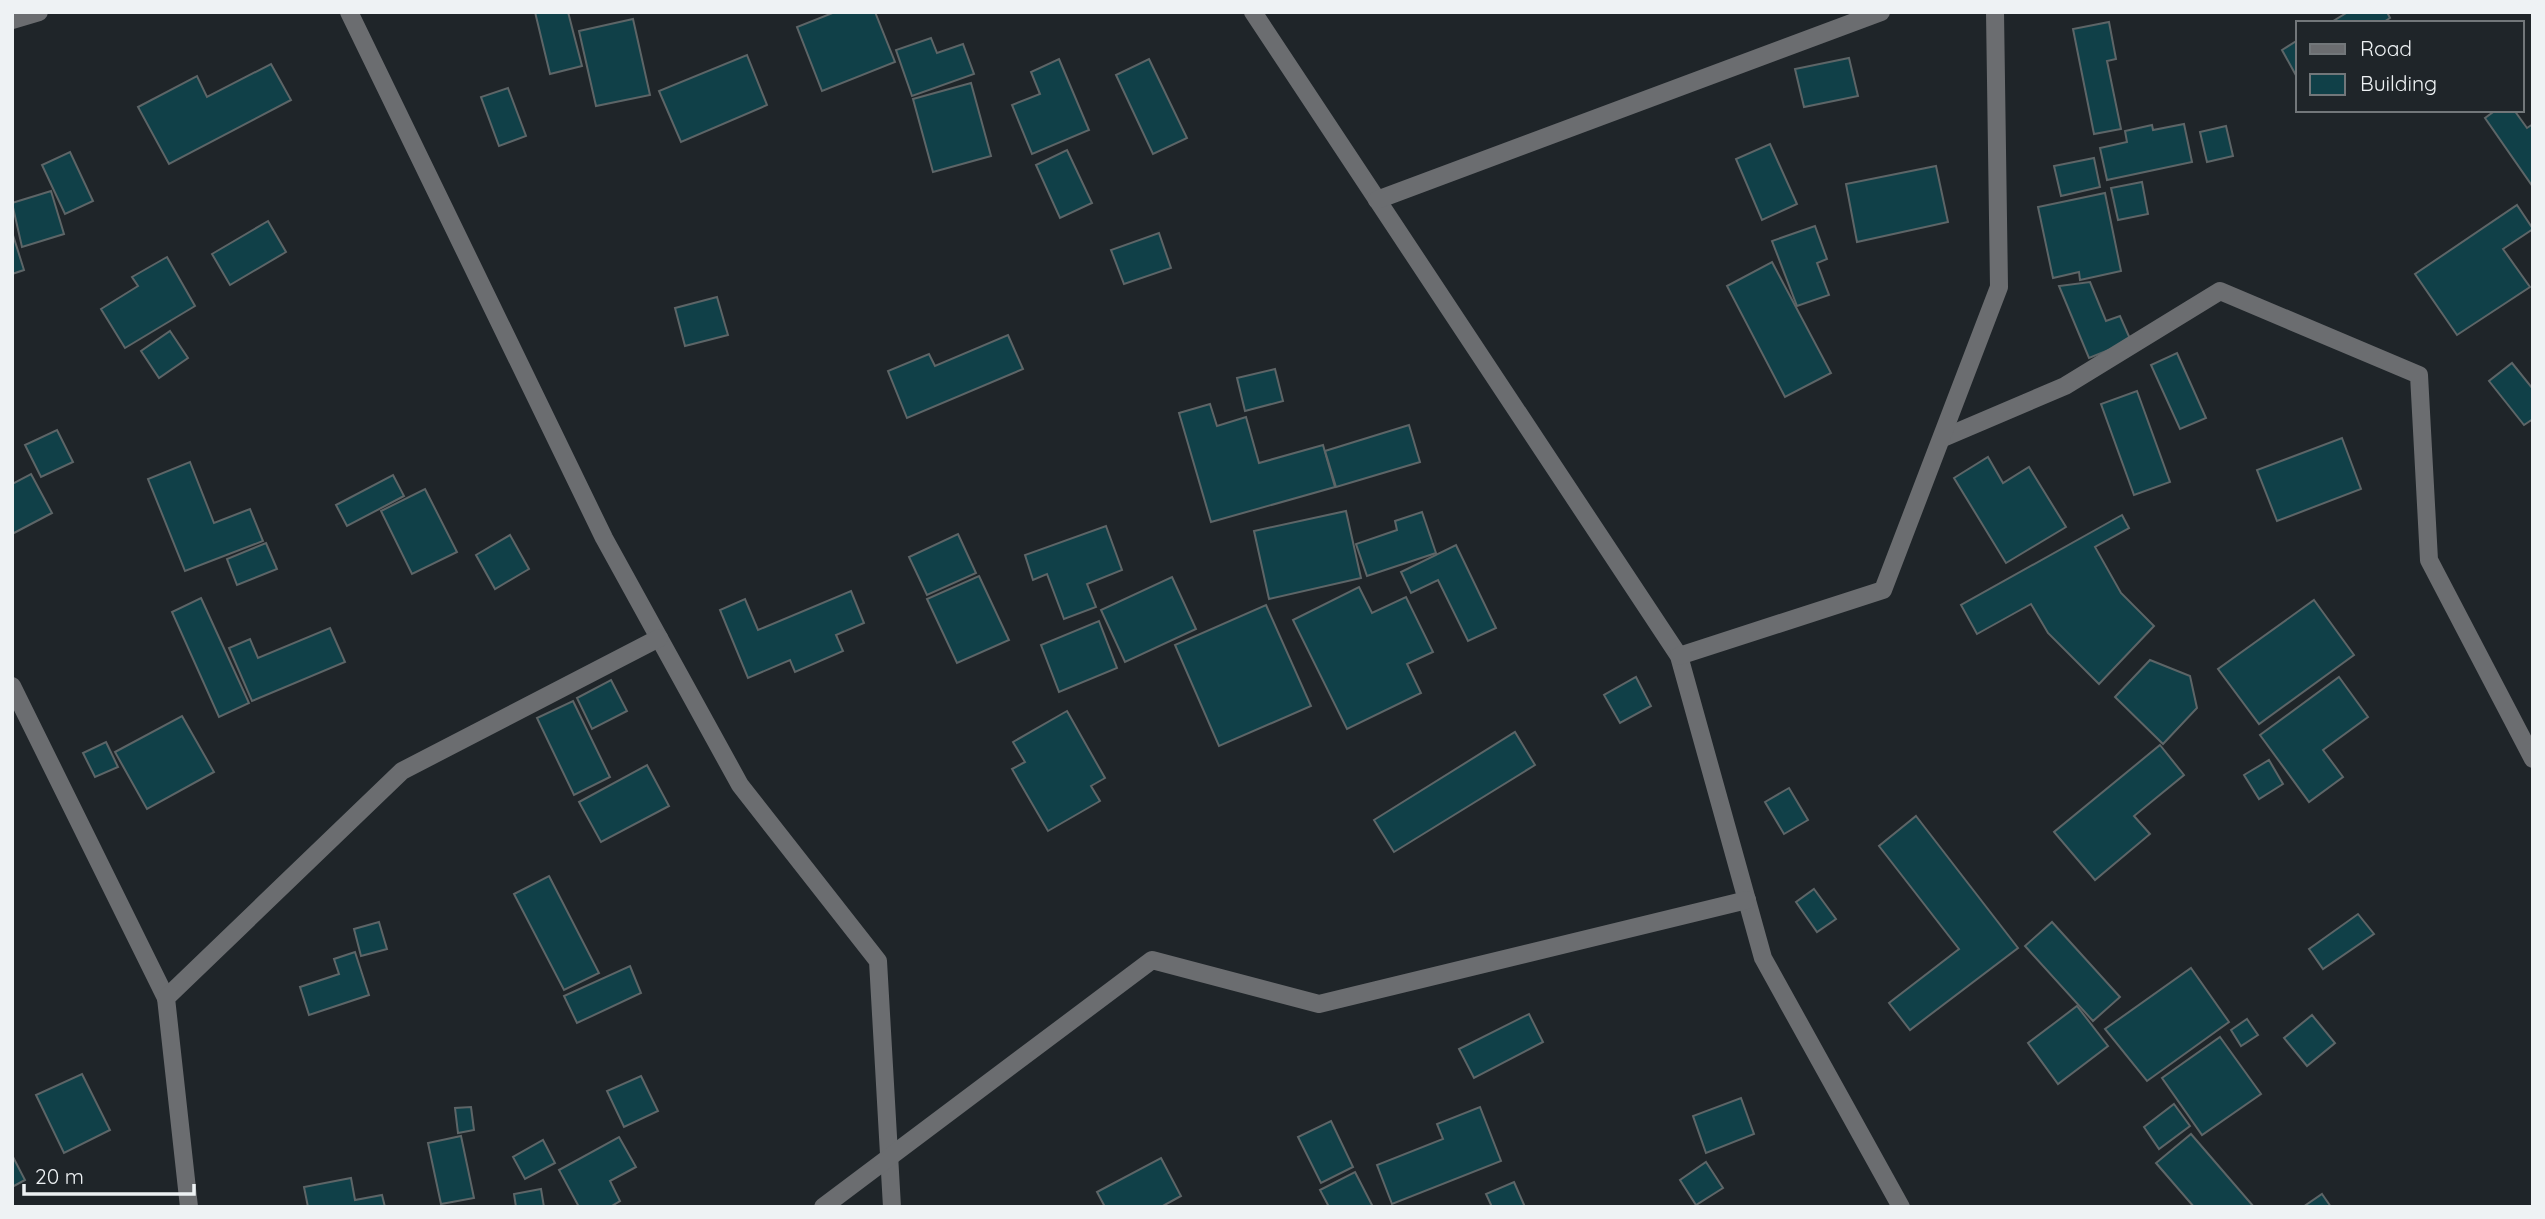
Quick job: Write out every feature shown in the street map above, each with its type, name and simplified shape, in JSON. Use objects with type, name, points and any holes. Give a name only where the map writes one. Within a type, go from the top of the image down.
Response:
[{"type":"street","points":[[12,20],[38,12]]},
{"type":"street","points":[[349,12],[604,538],[740,785],[878,961],[892,1207]]},
{"type":"street","points":[[1254,12],[1679,656],[1763,958],[1901,1207]]},
{"type":"street","points":[[1377,200],[1881,12]]},
{"type":"street","points":[[1679,656],[1883,590],[1999,287],[1995,12]]},
{"type":"street","points":[[1943,438],[2065,386],[2220,291],[2419,375],[2429,560],[2533,759]]},
{"type":"street","points":[[166,998],[402,771],[659,638]]},
{"type":"street","points":[[12,686],[166,998],[189,1207]]},
{"type":"street","points":[[823,1207],[889,1154],[1152,960],[1319,1004],[1747,900]]},
{"type":"building","points":[[535,12],[568,12],[582,66],[550,74]]},
{"type":"building","points":[[835,12],[875,12],[895,62],[822,91],[797,27]]},
{"type":"building","points":[[2348,12],[2387,12],[2390,18],[2385,21],[2333,21]]},
{"type":"building","points":[[633,19],[650,95],[596,106],[579,31]]},
{"type":"building","points":[[2109,22],[2116,59],[2107,61],[2121,129],[2094,134],[2073,29]]},
{"type":"building","points":[[931,38],[937,53],[963,44],[974,74],[912,96],[896,50]]},
{"type":"building","points":[[2296,41],[2296,75],[2282,50]]},
{"type":"building","points":[[747,55],[767,105],[681,142],[659,91]]},
{"type":"building","points":[[1849,58],[1858,96],[1804,107],[1795,69]]},
{"type":"building","points":[[1059,59],[1089,130],[1032,154],[1012,105],[1040,94],[1031,72]]},
{"type":"building","points":[[1149,59],[1187,138],[1153,154],[1116,75]]},
{"type":"building","points":[[271,64],[291,100],[169,164],[138,107],[197,76],[207,97]]},
{"type":"building","points":[[971,83],[991,156],[933,172],[913,99]]},
{"type":"building","points":[[508,88],[526,136],[499,146],[481,97]]},
{"type":"building","points":[[2493,112],[2515,112],[2527,128],[2533,124],[2533,187],[2485,118]]},
{"type":"building","points":[[2184,124],[2192,162],[2107,180],[2100,148],[2127,142],[2125,131],[2152,125],[2153,130]]},
{"type":"building","points":[[2226,126],[2233,156],[2207,162],[2200,132]]},
{"type":"building","points":[[1770,144],[1797,204],[1762,220],[1736,159]]},
{"type":"building","points":[[1067,150],[1092,203],[1060,218],[1036,165]]},
{"type":"building","points":[[70,152],[93,201],[65,214],[42,165]]},
{"type":"building","points":[[2094,158],[2100,187],[2061,196],[2054,166]]},
{"type":"building","points":[[1936,166],[1948,222],[1857,242],[1846,184]]},
{"type":"building","points":[[2142,182],[2148,214],[2118,220],[2111,188]]},
{"type":"building","points":[[51,191],[64,234],[22,247],[12,203]]},
{"type":"building","points":[[2105,193],[2121,271],[2080,280],[2079,272],[2053,278],[2038,207]]},
{"type":"building","points":[[2517,205],[2533,229],[2503,249],[2530,287],[2457,335],[2415,274]]},
{"type":"building","points":[[268,221],[286,252],[230,285],[212,254]]},
{"type":"building","points":[[1815,226],[1827,259],[1817,263],[1829,295],[1797,306],[1772,241]]},
{"type":"building","points":[[12,232],[24,270],[12,274]]},
{"type":"building","points":[[1159,233],[1171,268],[1124,284],[1111,250]]},
{"type":"building","points":[[167,257],[195,306],[125,348],[101,309],[138,286],[132,277]]},
{"type":"building","points":[[1772,262],[1831,373],[1785,397],[1727,286]]},
{"type":"building","points":[[2090,282],[2106,321],[2120,316],[2131,341],[2089,358],[2059,286]]},
{"type":"building","points":[[717,297],[728,335],[685,346],[675,308]]},
{"type":"building","points":[[170,331],[188,358],[159,378],[141,351]]},
{"type":"building","points":[[1008,335],[1023,369],[907,418],[888,371],[929,354],[935,366]]},
{"type":"building","points":[[2177,353],[2206,418],[2180,429],[2151,365]]},
{"type":"building","points":[[2512,363],[2533,389],[2533,419],[2524,425],[2489,381]]},
{"type":"building","points":[[1275,369],[1283,401],[1245,411],[1237,378]]},
{"type":"building","points":[[2137,391],[2170,482],[2134,495],[2101,404]]},
{"type":"building","points":[[1210,404],[1217,426],[1246,417],[1259,463],[1323,445],[1335,487],[1211,522],[1179,413]]},
{"type":"building","points":[[1409,425],[1420,462],[1336,487],[1325,451]]},
{"type":"building","points":[[57,430],[73,462],[41,477],[25,445]]},
{"type":"building","points":[[2342,438],[2361,489],[2277,521],[2257,470]]},
{"type":"building","points":[[1988,457],[2003,483],[2029,467],[2066,527],[2006,563],[1954,478]]},
{"type":"building","points":[[190,462],[214,523],[250,509],[263,541],[185,571],[148,479]]},
{"type":"building","points":[[31,474],[52,513],[12,534],[12,484]]},
{"type":"building","points":[[393,475],[404,496],[347,526],[336,505]]},
{"type":"building","points":[[425,489],[457,552],[412,574],[381,511]]},
{"type":"building","points":[[1346,511],[1361,578],[1269,599],[1254,531]]},
{"type":"building","points":[[1422,512],[1436,553],[1367,576],[1356,544],[1397,530],[1395,521]]},
{"type":"building","points":[[2122,515],[2129,528],[2095,547],[2121,593],[2154,626],[2099,684],[2048,633],[2031,604],[1977,634],[1961,605]]},
{"type":"building","points":[[1106,526],[1122,570],[1087,584],[1096,607],[1064,619],[1047,574],[1033,580],[1025,555]]},
{"type":"building","points":[[958,534],[976,573],[927,595],[909,557]]},
{"type":"building","points":[[510,535],[529,569],[495,589],[476,555]]},
{"type":"building","points":[[266,543],[277,569],[237,585],[227,559]]},
{"type":"building","points":[[1456,545],[1496,628],[1468,641],[1438,580],[1411,593],[1401,572]]},
{"type":"building","points":[[979,576],[1009,640],[957,663],[927,599]]},
{"type":"building","points":[[1172,577],[1196,629],[1125,662],[1101,610]]},
{"type":"building","points":[[1359,587],[1372,613],[1406,597],[1433,652],[1407,664],[1421,693],[1347,729],[1293,620]]},
{"type":"building","points":[[851,591],[864,623],[836,635],[843,651],[795,672],[790,660],[748,678],[720,610],[745,599],[758,630]]},
{"type":"building","points":[[201,598],[249,703],[219,717],[172,612]]},
{"type":"building","points":[[2314,600],[2354,655],[2259,724],[2218,669]]},
{"type":"building","points":[[1266,605],[1311,706],[1219,746],[1175,645]]},
{"type":"building","points":[[1099,621],[1117,668],[1059,692],[1041,645]]},
{"type":"building","points":[[330,628],[345,662],[252,701],[229,648],[250,639],[258,658]]},
{"type":"building","points":[[2150,660],[2190,676],[2197,708],[2163,744],[2115,697]]},
{"type":"building","points":[[1636,677],[1651,706],[1620,723],[1604,695]]},
{"type":"building","points":[[2339,677],[2368,717],[2323,750],[2343,777],[2309,802],[2260,735]]},
{"type":"building","points":[[611,680],[627,711],[592,729],[577,698]]},
{"type":"building","points":[[573,701],[610,777],[574,795],[537,718]]},
{"type":"building","points":[[1067,711],[1105,778],[1091,786],[1100,801],[1048,831],[1012,769],[1025,762],[1013,742]]},
{"type":"building","points":[[182,716],[214,772],[147,809],[115,752]]},
{"type":"building","points":[[1515,732],[1535,765],[1394,852],[1374,820]]},
{"type":"building","points":[[106,742],[118,767],[95,777],[83,753]]},
{"type":"building","points":[[2160,745],[2184,775],[2134,816],[2150,834],[2095,880],[2054,832]]},
{"type":"building","points":[[2269,760],[2283,784],[2259,799],[2244,775]]},
{"type":"building","points":[[647,765],[669,806],[601,842],[579,802]]},
{"type":"building","points":[[1789,788],[1808,820],[1784,834],[1765,802]]},
{"type":"building","points":[[1916,816],[2018,948],[1910,1030],[1889,1003],[1959,949],[1879,846]]},
{"type":"building","points":[[549,876],[599,973],[564,990],[514,894]]},
{"type":"building","points":[[1814,889],[1836,919],[1817,932],[1796,902]]},
{"type":"building","points":[[2358,914],[2374,934],[2323,969],[2309,949]]},
{"type":"building","points":[[379,922],[387,949],[361,956],[354,929]]},
{"type":"building","points":[[2052,922],[2120,997],[2093,1021],[2025,946]]},
{"type":"building","points":[[355,952],[369,995],[309,1015],[300,987],[339,974],[334,959]]},
{"type":"building","points":[[630,966],[641,993],[577,1023],[564,996]]},
{"type":"building","points":[[2191,968],[2229,1022],[2147,1081],[2105,1029]]},
{"type":"building","points":[[2077,1006],[2108,1046],[2058,1084],[2028,1043]]},
{"type":"building","points":[[1529,1014],[1543,1042],[1474,1078],[1459,1049]]},
{"type":"building","points":[[2312,1015],[2335,1043],[2307,1066],[2284,1038]]},
{"type":"building","points":[[2247,1019],[2258,1035],[2241,1046],[2231,1030]]},
{"type":"building","points":[[2220,1037],[2261,1094],[2202,1135],[2162,1078]]},
{"type":"building","points":[[82,1074],[110,1130],[64,1153],[36,1095]]},
{"type":"building","points":[[641,1076],[658,1111],[624,1127],[607,1091]]},
{"type":"building","points":[[1741,1098],[1754,1134],[1706,1153],[1693,1116]]},
{"type":"building","points":[[2174,1104],[2190,1126],[2159,1149],[2144,1127]]},
{"type":"building","points":[[471,1107],[474,1130],[458,1133],[455,1108]]},
{"type":"building","points":[[1480,1107],[1501,1161],[1392,1204],[1377,1165],[1443,1139],[1437,1124]]},
{"type":"building","points":[[1331,1121],[1353,1167],[1321,1183],[1298,1137]]},
{"type":"building","points":[[2191,1134],[2254,1207],[2194,1207],[2156,1163]]},
{"type":"building","points":[[461,1136],[474,1198],[441,1204],[428,1143]]},
{"type":"building","points":[[619,1137],[636,1167],[610,1181],[620,1201],[610,1207],[579,1207],[559,1170]]},
{"type":"building","points":[[543,1140],[555,1163],[525,1179],[513,1157]]},
{"type":"building","points":[[12,1155],[25,1180],[12,1187]]},
{"type":"building","points":[[1161,1158],[1181,1196],[1161,1207],[1105,1207],[1097,1192]]},
{"type":"building","points":[[1706,1162],[1723,1188],[1696,1205],[1680,1180]]},
{"type":"building","points":[[1355,1172],[1373,1207],[1329,1207],[1320,1190]]},
{"type":"building","points":[[351,1178],[355,1200],[382,1195],[385,1207],[308,1207],[304,1187]]},
{"type":"building","points":[[1514,1182],[1525,1207],[1492,1207],[1486,1194]]},
{"type":"building","points":[[541,1189],[544,1207],[516,1207],[514,1194]]},
{"type":"building","points":[[2322,1194],[2331,1207],[2303,1207]]}]
